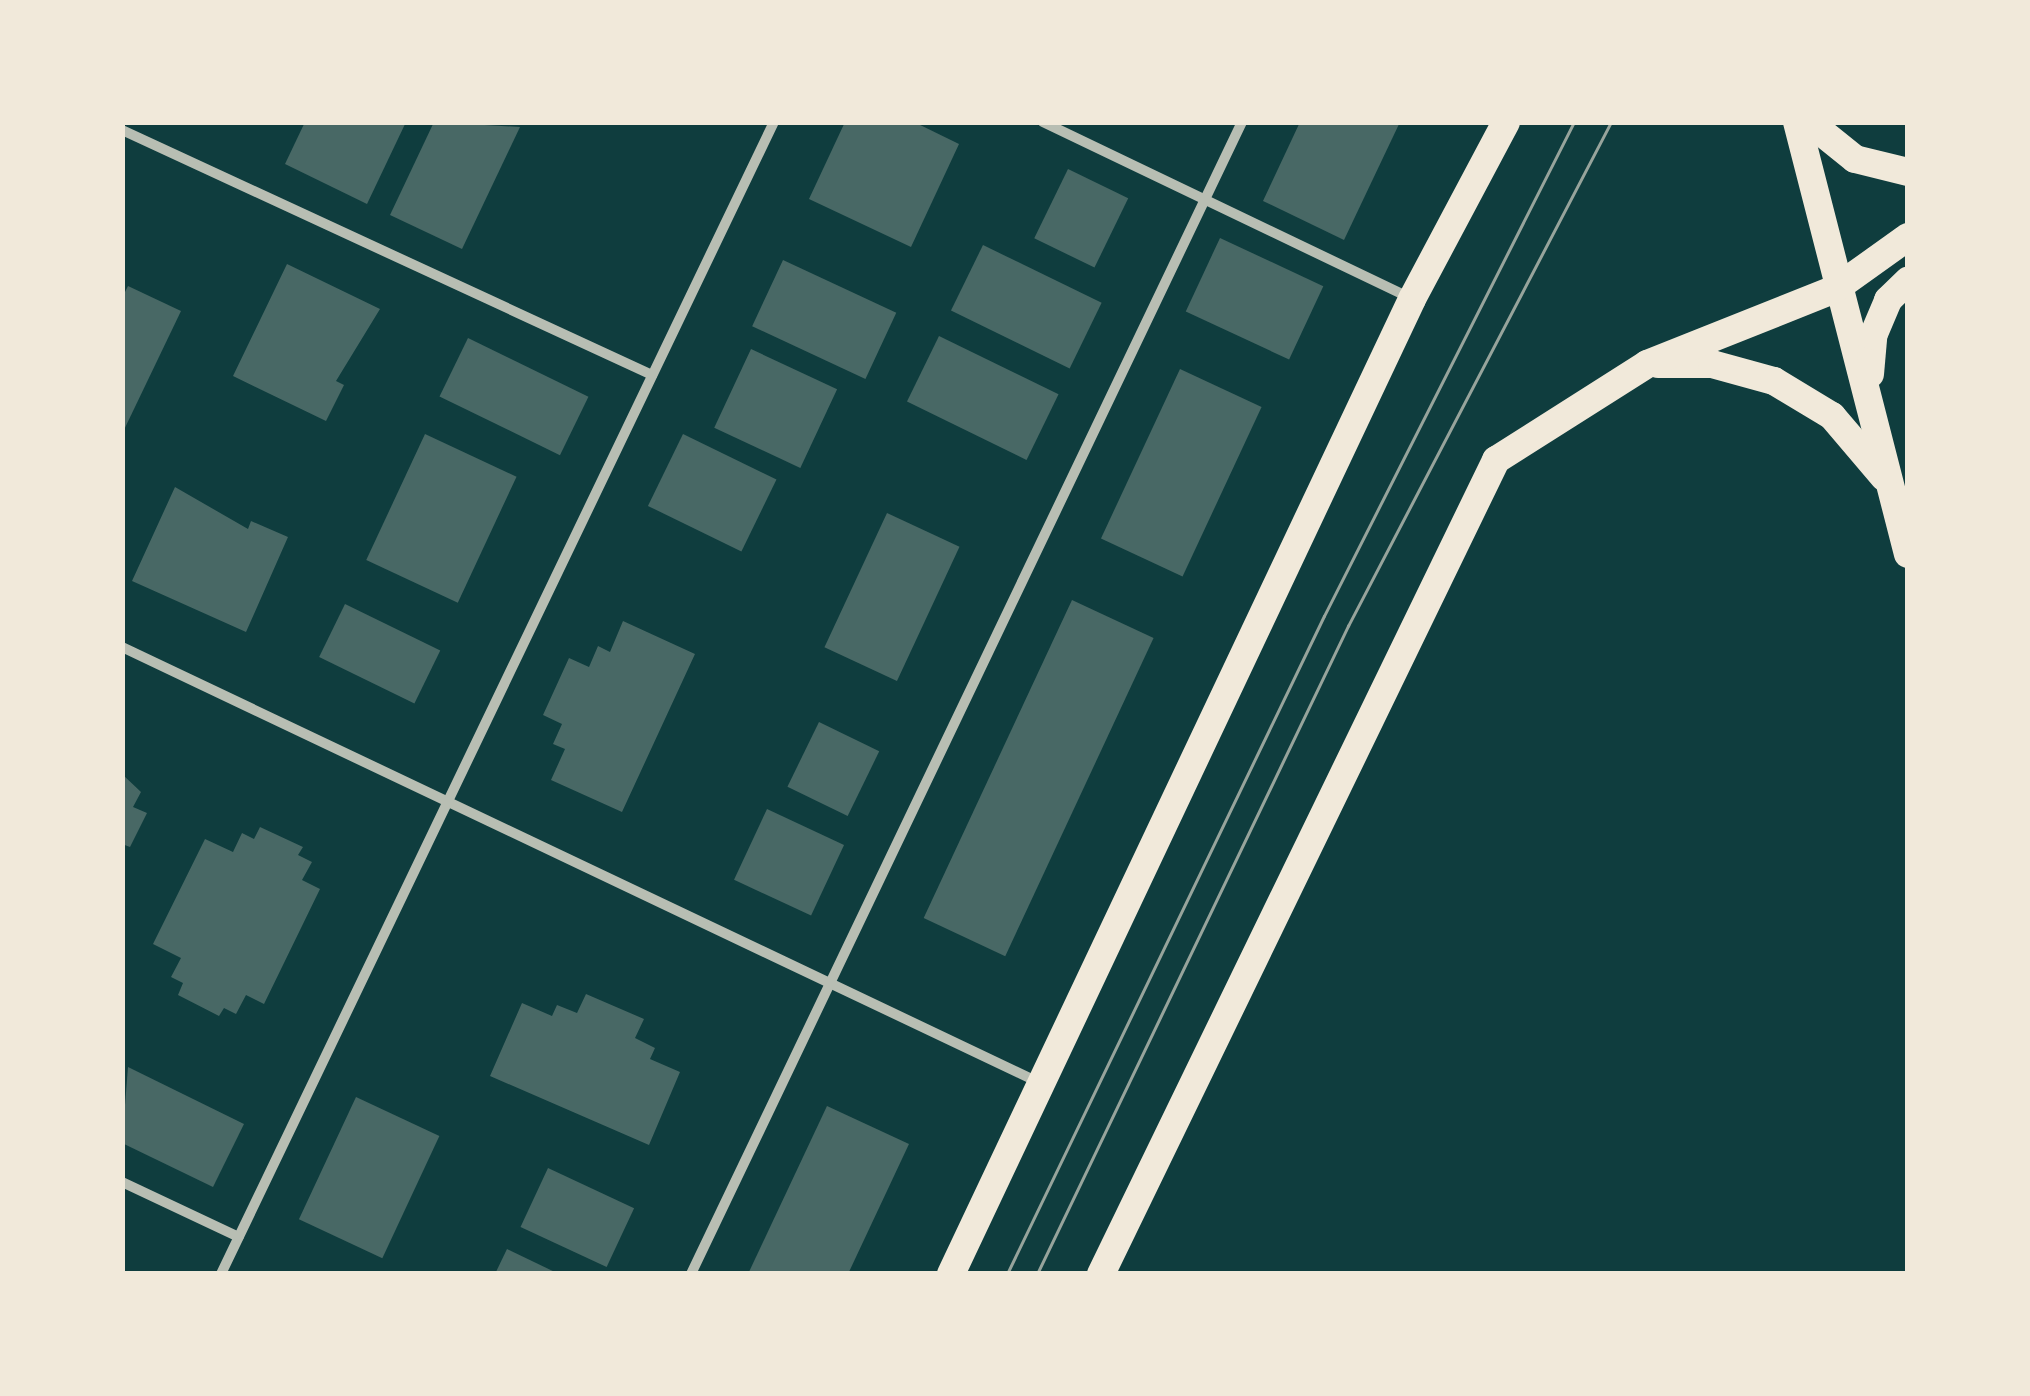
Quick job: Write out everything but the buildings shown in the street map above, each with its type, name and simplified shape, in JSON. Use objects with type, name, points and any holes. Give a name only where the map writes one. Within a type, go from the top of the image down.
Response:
[{"type":"highway","points":[[951,1274],[1412,299],[1506,122]]},
{"type":"highway","points":[[1797,122],[1908,554]]},
{"type":"highway","points":[[1810,122],[1855,159],[1908,172]]},
{"type":"highway","points":[[1100,1274],[1496,460],[1647,364],[1840,286],[1908,237]]},
{"type":"highway","points":[[1868,395],[1873,336],[1888,300],[1908,282]]},
{"type":"highway","points":[[1647,364],[1712,364],[1804,396],[1857,440],[1896,498]]},
{"type":"street","points":[[221,1274],[774,122]]},
{"type":"street","points":[[1044,122],[1412,299]]},
{"type":"street","points":[[691,1274],[1242,122]]},
{"type":"street","points":[[122,130],[652,375]]},
{"type":"street","points":[[122,646],[1043,1084]]},
{"type":"street","points":[[122,1182],[238,1237]]},
{"type":"tram line","points":[[1007,1274],[1324,616],[1574,122]]},
{"type":"tram line","points":[[1037,1274],[1348,626],[1611,122]]}]
